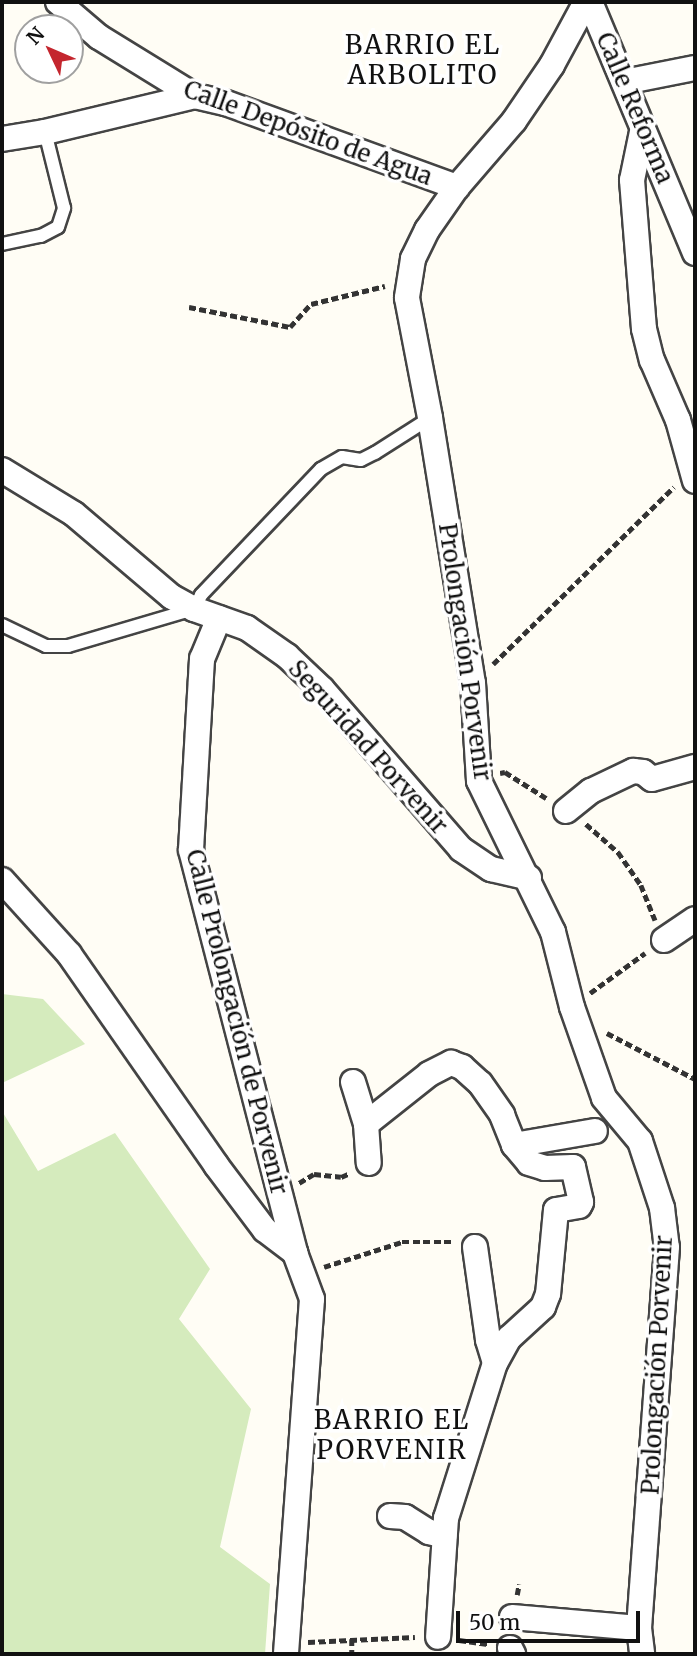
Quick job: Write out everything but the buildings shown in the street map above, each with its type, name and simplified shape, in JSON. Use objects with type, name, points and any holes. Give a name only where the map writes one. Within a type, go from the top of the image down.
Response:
[{"type":"street","name":"Calle Depósito de Agua","points":[[58,2],[99,37],[195,96],[226,103],[457,187]]},
{"type":"street","name":"Calle Reforma","points":[[588,2],[695,253]]},
{"type":"street","name":"Prolongación Porvenir","points":[[588,2],[552,65],[514,121],[457,187],[427,230],[413,259],[407,298],[430,418],[473,683],[479,779],[553,932],[574,1011],[604,1098],[640,1141],[663,1208],[667,1247],[639,1628],[642,1654]]},
{"type":"street","points":[[624,82],[695,68]]},
{"type":"street","points":[[2,139],[45,132],[195,96]]},
{"type":"street","points":[[643,127],[632,180],[644,329],[652,360],[678,420],[694,475]]},
{"type":"street","name":"Seguridad Porvenir","points":[[2,470],[74,514],[172,597],[194,609],[247,628],[287,656],[322,689],[461,849],[491,869],[529,878]]},
{"type":"street","name":"Calle Prolongación de Porvenir","points":[[219,618],[202,659],[191,850],[280,1194],[312,1299],[287,1649]]},
{"type":"street","points":[[566,811],[590,791],[634,771],[643,772],[652,779],[695,767]]},
{"type":"street","points":[[2,880],[69,954],[216,1166],[265,1230],[299,1262]]},
{"type":"street","points":[[664,940],[695,919]]},
{"type":"street","points":[[366,1124],[429,1074],[451,1063],[462,1067],[480,1083],[502,1115],[514,1145],[534,1166],[573,1167],[581,1202],[579,1206],[559,1207],[554,1214],[548,1294],[543,1307],[509,1338],[495,1363],[446,1518],[438,1637]]},
{"type":"street","points":[[353,1083],[366,1124],[369,1163]]},
{"type":"street","points":[[514,1145],[595,1131]]},
{"type":"street","points":[[475,1247],[488,1340],[495,1363]]},
{"type":"street","points":[[390,1516],[405,1517],[429,1532],[445,1536]]},
{"type":"street","points":[[512,1617],[639,1628]]},
{"type":"lane","points":[[2,244],[41,236],[58,227],[64,208],[45,132]]},
{"type":"lane","points":[[2,625],[46,646],[68,646],[194,609],[201,595],[321,470],[342,457],[361,460],[430,418]]},
{"type":"path","points":[[189,307],[290,327],[311,304],[409,279]]},
{"type":"path","points":[[473,683],[694,475]]},
{"type":"path","points":[[479,779],[505,772],[566,811],[618,852],[641,885],[664,940],[574,1011],[695,1079]]},
{"type":"path","points":[[280,1194],[314,1174],[341,1177],[369,1163]]},
{"type":"path","points":[[299,1262],[361,1257],[377,1248],[402,1242],[462,1242],[475,1247]]},
{"type":"path","points":[[287,1649],[352,1639],[438,1637],[511,1651]]},
{"type":"path","points":[[352,1639],[352,1654]]},
{"type":"green space","points":[[2,994],[43,999],[85,1044],[2,1083]]},
{"type":"green space","points":[[2,1111],[38,1171],[115,1133],[210,1269],[179,1319],[251,1409],[220,1547],[270,1584],[265,1654],[2,1654]]},
{"type":"district","name":"BARRIO EL ARBOLITO","points":[[423,60]]},
{"type":"district","name":"BARRIO EL PORVENIR","points":[[392,1435]]}]
